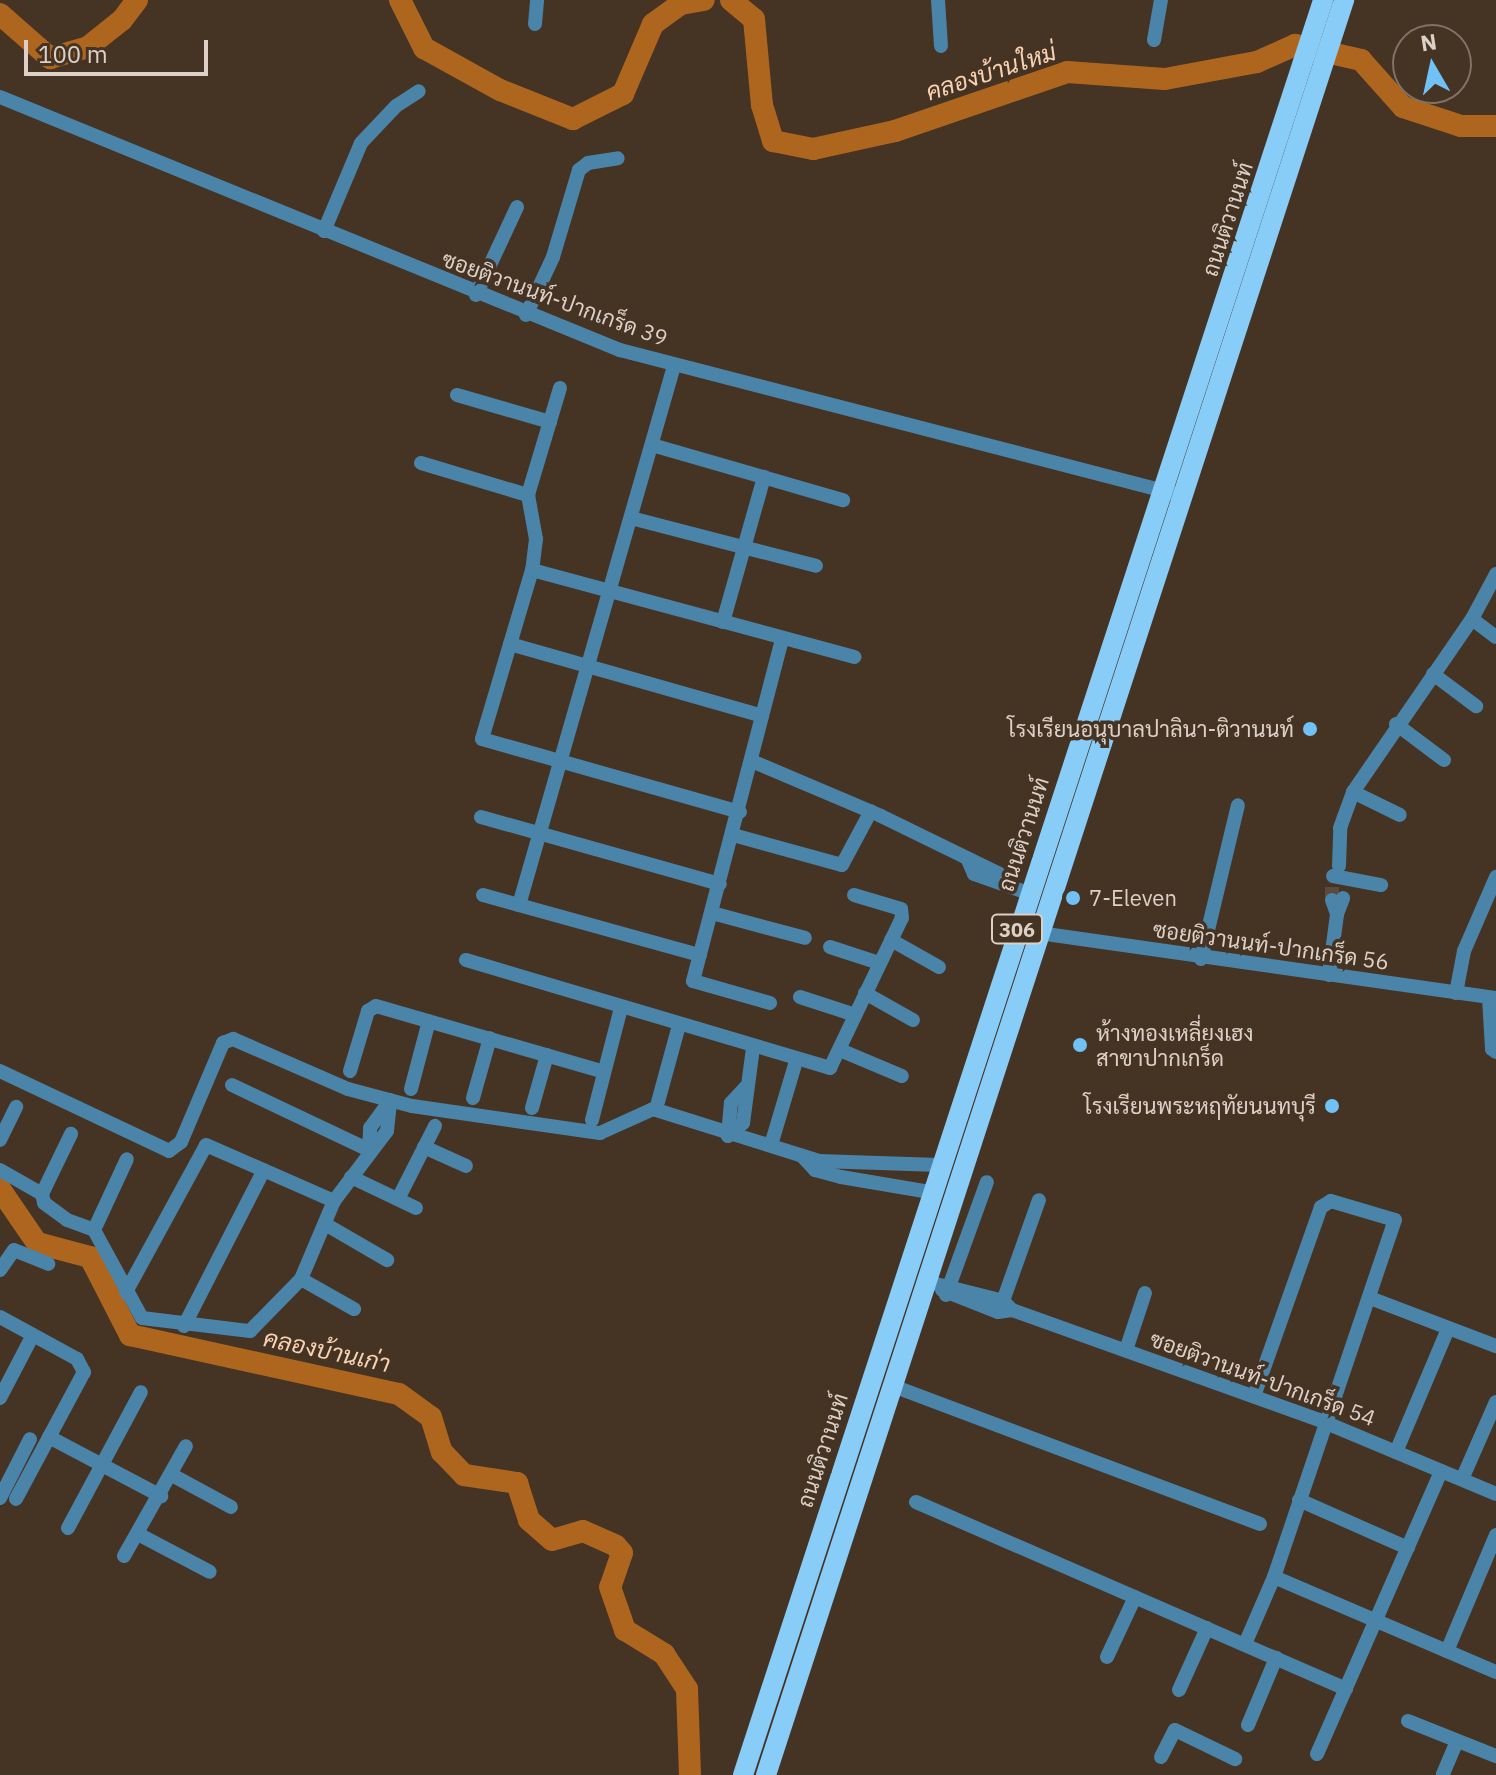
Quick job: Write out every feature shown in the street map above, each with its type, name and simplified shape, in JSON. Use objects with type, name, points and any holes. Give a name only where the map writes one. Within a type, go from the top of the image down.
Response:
[{"type":"main road","name":"ถนนติวานนท์","points":[[766,1775],[893,1386],[941,1287],[1039,933],[1184,497],[1325,14],[1344,0]]},
{"type":"main road","name":"ถนนติวานนท์","points":[[743,1775],[930,1192],[1162,490],[1304,88]]},
{"type":"main road","points":[[850,1442],[872,1450]]},
{"type":"street","points":[[535,24],[537,0]]},
{"type":"street","points":[[938,0],[941,46]]},
{"type":"street","points":[[1154,40],[1161,0]]},
{"type":"street","points":[[324,231],[361,143],[396,106],[419,91]]},
{"type":"street","name":"ซอยติวานนท์-ปากเกร็ด 39","points":[[0,97],[526,315],[674,366],[1184,497]]},
{"type":"street","points":[[526,315],[553,257],[579,170],[588,163],[618,158]]},
{"type":"street","points":[[476,295],[517,207]]},
{"type":"street","points":[[519,905],[674,366]]},
{"type":"street","points":[[560,388],[528,495],[536,539],[532,570],[482,739],[740,812]]},
{"type":"street","points":[[457,395],[550,422]]},
{"type":"street","points":[[652,445],[843,500]]},
{"type":"street","points":[[421,463],[528,495]]},
{"type":"street","points":[[723,622],[764,477]]},
{"type":"street","points":[[631,518],[816,566]]},
{"type":"street","points":[[532,570],[854,657]]},
{"type":"street","points":[[1329,975],[1338,888],[1340,828],[1353,792],[1396,724],[1472,619],[1496,574]]},
{"type":"street","points":[[1472,619],[1496,637]]},
{"type":"street","points":[[770,1003],[695,983],[754,762],[762,716],[782,639]]},
{"type":"street","points":[[510,644],[762,716]]},
{"type":"street","points":[[1433,674],[1476,706]]},
{"type":"street","points":[[1396,724],[1444,760]]},
{"type":"street","points":[[754,762],[871,811],[1002,875],[1008,884],[1028,893]]},
{"type":"street","points":[[1353,792],[1400,815]]},
{"type":"street","points":[[1201,959],[1238,805]]},
{"type":"street","points":[[733,835],[842,865],[871,811]]},
{"type":"street","points":[[481,817],[720,884]]},
{"type":"street","points":[[1456,993],[1464,951],[1496,877]]},
{"type":"street","points":[[1338,888],[1381,885]]},
{"type":"street","points":[[483,895],[700,955]]},
{"type":"street","points":[[466,960],[796,1061],[830,1068],[902,918],[901,909],[854,895]]},
{"type":"street","points":[[712,913],[805,938]]},
{"type":"street","name":"ซอยติวานนท์-ปากเกร็ด 56","points":[[1039,933],[1201,959],[1493,998]]},
{"type":"street","points":[[891,940],[939,967]]},
{"type":"street","points":[[830,947],[879,963]]},
{"type":"street","points":[[865,993],[913,1020]]},
{"type":"street","points":[[800,997],[855,1015]]},
{"type":"street","points":[[1493,998],[1496,1052]]},
{"type":"street","points":[[350,1071],[368,1011],[376,1006],[604,1072]]},
{"type":"street","points":[[592,1120],[621,1008]]},
{"type":"street","points":[[411,1089],[429,1021]]},
{"type":"street","points":[[658,1102],[679,1025]]},
{"type":"street","points":[[473,1098],[490,1038]]},
{"type":"street","points":[[0,1071],[169,1151],[181,1142],[223,1043],[233,1039],[348,1089],[390,1100],[600,1133],[653,1109],[728,1136],[844,1164],[939,1165]]},
{"type":"street","points":[[728,1136],[743,1123],[745,1088],[753,1048]]},
{"type":"street","points":[[840,1050],[902,1076]]},
{"type":"street","points":[[532,1108],[547,1055]]},
{"type":"street","points":[[771,1145],[796,1061]]},
{"type":"street","points":[[232,1085],[369,1150]]},
{"type":"street","points":[[71,1134],[42,1194],[44,1203],[67,1220],[94,1230],[142,1318],[184,1326],[250,1331],[301,1279],[334,1201],[369,1150],[370,1128],[390,1100]]},
{"type":"street","points":[[0,1140],[16,1107]]},
{"type":"street","points":[[398,1199],[435,1126]]},
{"type":"street","points":[[126,1292],[199,1150],[212,1146],[334,1201]]},
{"type":"street","points":[[424,1147],[466,1166]]},
{"type":"street","points":[[800,1154],[815,1170],[930,1192]]},
{"type":"street","points":[[94,1230],[127,1159]]},
{"type":"street","points":[[0,1170],[42,1194]]},
{"type":"street","points":[[184,1326],[264,1170]]},
{"type":"street","points":[[351,1177],[416,1208]]},
{"type":"street","points":[[941,1287],[987,1182]]},
{"type":"street","points":[[1008,1306],[1039,1200]]},
{"type":"street","points":[[1245,1644],[1274,1577],[1324,1422],[1397,1222],[1327,1202],[1254,1396]]},
{"type":"street","points":[[325,1224],[387,1260]]},
{"type":"street","points":[[0,1270],[14,1250],[48,1264]]},
{"type":"street","points":[[301,1279],[354,1309]]},
{"type":"street","name":"ซอยติวานนท์-ปากเกร็ด 54","points":[[941,1287],[1008,1306],[1324,1422],[1441,1471],[1463,1477],[1496,1494]]},
{"type":"street","points":[[1126,1350],[1145,1293]]},
{"type":"street","points":[[1370,1298],[1496,1346]]},
{"type":"street","points":[[0,1317],[84,1364],[16,1499]]},
{"type":"street","points":[[1396,1452],[1448,1329]]},
{"type":"street","points":[[0,1398],[33,1335]]},
{"type":"street","points":[[893,1386],[1260,1524]]},
{"type":"street","points":[[68,1528],[141,1392]]},
{"type":"street","points":[[1463,1477],[1496,1402]]},
{"type":"street","points":[[49,1437],[161,1496]]},
{"type":"street","points":[[0,1498],[30,1439]]},
{"type":"street","points":[[124,1556],[161,1496],[186,1446]]},
{"type":"street","points":[[1317,1754],[1441,1471]]},
{"type":"street","points":[[172,1475],[231,1507]]},
{"type":"street","points":[[1299,1500],[1408,1548]]},
{"type":"street","points":[[916,1502],[1346,1689]]},
{"type":"street","points":[[138,1534],[210,1572]]},
{"type":"street","points":[[1447,1651],[1496,1535]]},
{"type":"street","points":[[1274,1577],[1496,1672]]},
{"type":"street","points":[[1107,1657],[1135,1597]]},
{"type":"street","points":[[1179,1690],[1207,1628]]},
{"type":"street","points":[[1248,1725],[1276,1658]]},
{"type":"street","points":[[1408,1721],[1496,1756]]},
{"type":"street","points":[[1161,1757],[1175,1730],[1235,1759]]},
{"type":"street","points":[[1443,1774],[1457,1741]]},
{"type":"waterway","name":"คลองบ้านใหม่","points":[[0,14],[50,58],[88,47],[122,20],[137,0]]},
{"type":"waterway","name":"คลองบ้านใหม่","points":[[400,0],[424,48],[500,90],[573,119],[623,94],[653,24],[681,4],[704,0]]},
{"type":"waterway","name":"คลองบ้านใหม่","points":[[731,0],[754,19],[762,105],[773,141],[813,149],[895,131],[1067,72],[1165,79],[1257,62],[1295,45],[1361,60],[1403,107],[1461,126],[1496,126]]},
{"type":"waterway","name":"คลองบ้านเก่า","points":[[0,1189],[37,1243],[90,1257],[130,1335],[399,1394],[431,1417],[442,1452],[464,1475],[517,1483],[529,1520],[552,1540],[583,1531],[616,1546],[622,1553],[610,1587],[625,1630],[664,1654],[687,1689],[690,1775]]},
{"type":"tunnel","points":[[1332,887],[1332,900]]},
{"type":"place","name":"โรงเรียนอนุบาลปาลินา-ติวานนท์","points":[[1310,729]]},
{"type":"place","name":"7-Eleven","points":[[1073,898]]},
{"type":"place","name":"ห้างทองเหลี่ยงเฮง สาขาปากเกร็ด","points":[[1080,1045]]},
{"type":"place","name":"โรงเรียนพระหฤทัยนนทบุรี","points":[[1332,1106]]}]
